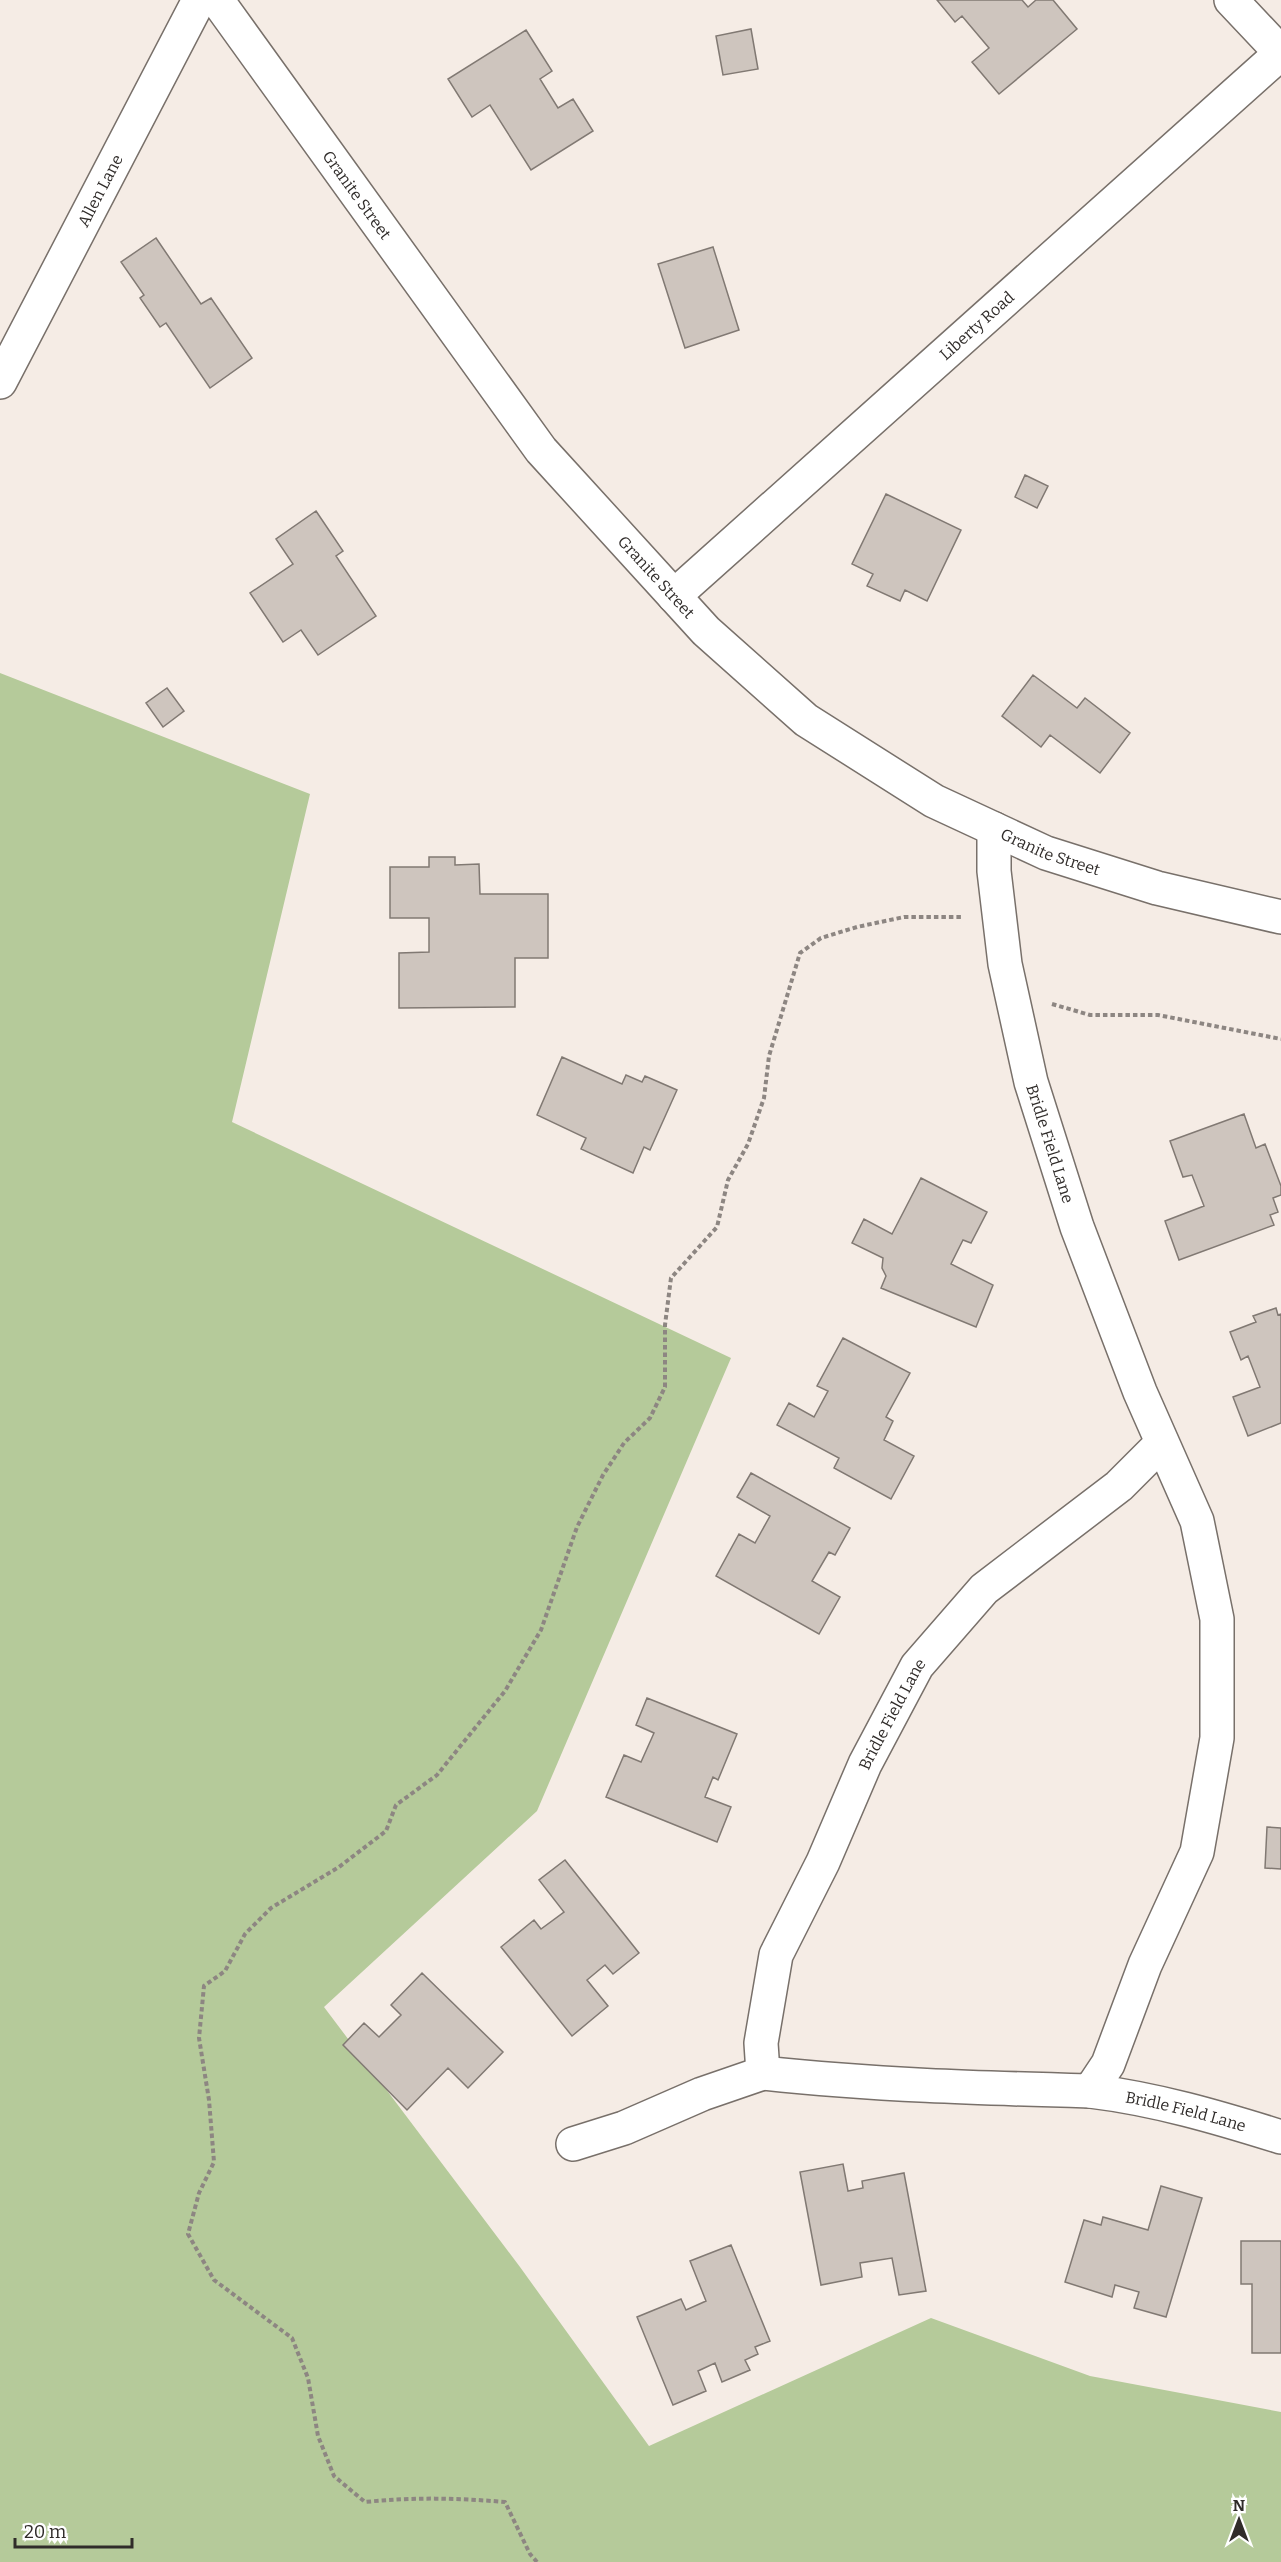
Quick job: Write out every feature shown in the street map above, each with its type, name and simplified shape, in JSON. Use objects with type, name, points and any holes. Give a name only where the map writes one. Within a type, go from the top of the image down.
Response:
[{"type":"street","name":"Allen Lane","points":[[0,382],[199,0]]},
{"type":"street","name":"Granite Street","points":[[217,0],[541,450],[706,631],[806,720],[934,801],[1046,852],[1157,888],[1281,917]]},
{"type":"street","points":[[1232,0],[1281,53]]},
{"type":"street","name":"Liberty Road","points":[[674,596],[1281,53]]},
{"type":"street","name":"Bridle Field Lane","points":[[994,829],[994,871],[1000,917],[1011,990],[1030,1082],[1077,1227],[1140,1392],[1197,1521],[1217,1619],[1217,1738],[1197,1852],[1145,1965],[1108,2064],[1089,2091]]},
{"type":"street","name":"Bridle Field Lane","points":[[763,2073],[761,2043],[776,1955],[823,1862],[865,1764],[916,1666],[984,1589],[1119,1486],[1162,1443]]},
{"type":"street","name":"Bridle Field Lane","points":[[573,2144],[624,2128],[702,2094],[763,2073],[844,2082],[939,2088],[1089,2091],[1134,2097],[1186,2108],[1281,2137]]},
{"type":"path","points":[[537,2562],[530,2554],[505,2502],[453,2497],[412,2497],[365,2502],[334,2476],[318,2436],[308,2378],[292,2337],[214,2280],[188,2234],[199,2193],[214,2162],[209,2100],[199,2038],[204,1986],[225,1971],[245,1934],[272,1908],[339,1867],[386,1831],[396,1805],[437,1774],[505,1691],[541,1630],[577,1527],[603,1474],[624,1443],[650,1418],[665,1387],[665,1325],[671,1278],[717,1227],[728,1180],[748,1144],[764,1098],[769,1056],[800,953],[821,938],[904,917],[1000,917]]},
{"type":"path","points":[[1011,990],[1090,1015],[1158,1015],[1281,1039]]},
{"type":"green space","points":[[0,673],[310,794],[232,1122],[731,1358],[537,1811],[324,2007],[520,2267],[649,2446],[931,2318],[1090,2376],[1281,2412],[1281,2562],[0,2562]]},
{"type":"building","points":[[937,0],[1022,0],[1028,7],[1036,0],[1053,0],[1077,29],[999,94],[972,62],[989,48],[962,16],[955,22]]},
{"type":"building","points":[[751,29],[758,69],[723,75],[716,36]]},
{"type":"building","points":[[526,30],[552,71],[540,79],[558,108],[573,99],[593,131],[531,170],[490,105],[472,117],[448,79]]},
{"type":"building","points":[[156,238],[201,304],[211,298],[252,358],[210,388],[166,323],[160,327],[140,298],[144,295],[121,262]]},
{"type":"building","points":[[713,247],[739,330],[685,348],[658,264]]},
{"type":"building","points":[[1025,475],[1048,486],[1037,508],[1015,497]]},
{"type":"building","points":[[886,494],[961,530],[927,601],[905,590],[900,601],[867,586],[873,574],[852,564]]},
{"type":"building","points":[[316,511],[343,551],[336,556],[376,616],[318,655],[301,630],[283,642],[250,593],[293,564],[276,539]]},
{"type":"building","points":[[1033,675],[1077,708],[1085,698],[1130,733],[1100,773],[1050,735],[1041,747],[1002,716]]},
{"type":"building","points":[[167,688],[184,711],[163,727],[146,703]]},
{"type":"building","points":[[429,857],[455,857],[455,865],[479,864],[480,894],[548,894],[548,958],[515,958],[515,1007],[399,1008],[399,953],[429,952],[429,918],[390,918],[390,867],[429,867]]},
{"type":"building","points":[[562,1057],[622,1084],[626,1075],[642,1082],[645,1076],[677,1090],[650,1150],[644,1147],[633,1173],[581,1149],[586,1138],[537,1115]]},
{"type":"building","points":[[1244,1114],[1256,1148],[1265,1144],[1281,1186],[1281,1195],[1273,1198],[1278,1212],[1270,1215],[1274,1225],[1179,1260],[1165,1221],[1204,1206],[1192,1175],[1183,1177],[1170,1141]]},
{"type":"building","points":[[921,1178],[987,1212],[971,1243],[963,1240],[951,1264],[993,1285],[976,1327],[881,1288],[886,1276],[882,1268],[883,1258],[852,1243],[864,1219],[892,1234]]},
{"type":"building","points":[[1276,1308],[1278,1315],[1281,1314],[1281,1423],[1248,1436],[1233,1397],[1260,1387],[1248,1356],[1241,1360],[1230,1332],[1256,1322],[1253,1316]]},
{"type":"building","points":[[843,1338],[910,1373],[886,1417],[893,1421],[884,1440],[914,1456],[891,1499],[834,1468],[839,1458],[777,1425],[789,1403],[814,1417],[828,1391],[817,1386]]},
{"type":"building","points":[[751,1473],[850,1528],[835,1555],[829,1552],[812,1581],[840,1597],[819,1634],[716,1576],[739,1534],[755,1543],[770,1516],[737,1497]]},
{"type":"building","points":[[647,1698],[737,1734],[718,1780],[713,1777],[705,1797],[731,1807],[717,1842],[606,1797],[624,1755],[641,1762],[654,1733],[636,1725]]},
{"type":"building","points":[[1267,1827],[1281,1828],[1281,1869],[1265,1868]]},
{"type":"building","points":[[565,1860],[639,1953],[613,1974],[605,1965],[587,1980],[608,2006],[572,2036],[501,1947],[534,1920],[541,1929],[564,1912],[539,1880]]},
{"type":"building","points":[[422,1973],[503,2052],[468,2088],[448,2068],[407,2110],[343,2045],[364,2023],[379,2037],[401,2015],[391,2005]]},
{"type":"building","points":[[843,2164],[848,2191],[863,2188],[862,2181],[904,2173],[926,2291],[899,2295],[892,2258],[860,2263],[862,2277],[821,2285],[800,2172]]},
{"type":"building","points":[[1161,2186],[1202,2198],[1166,2317],[1134,2308],[1139,2292],[1115,2285],[1112,2297],[1065,2282],[1084,2220],[1101,2225],[1103,2217],[1148,2230]]},
{"type":"building","points":[[1241,2241],[1281,2241],[1281,2353],[1252,2353],[1252,2284],[1241,2284]]},
{"type":"building","points":[[731,2245],[770,2341],[755,2347],[758,2354],[745,2360],[750,2370],[722,2382],[715,2363],[698,2371],[706,2391],[673,2405],[637,2317],[681,2299],[686,2310],[706,2301],[690,2261]]}]
